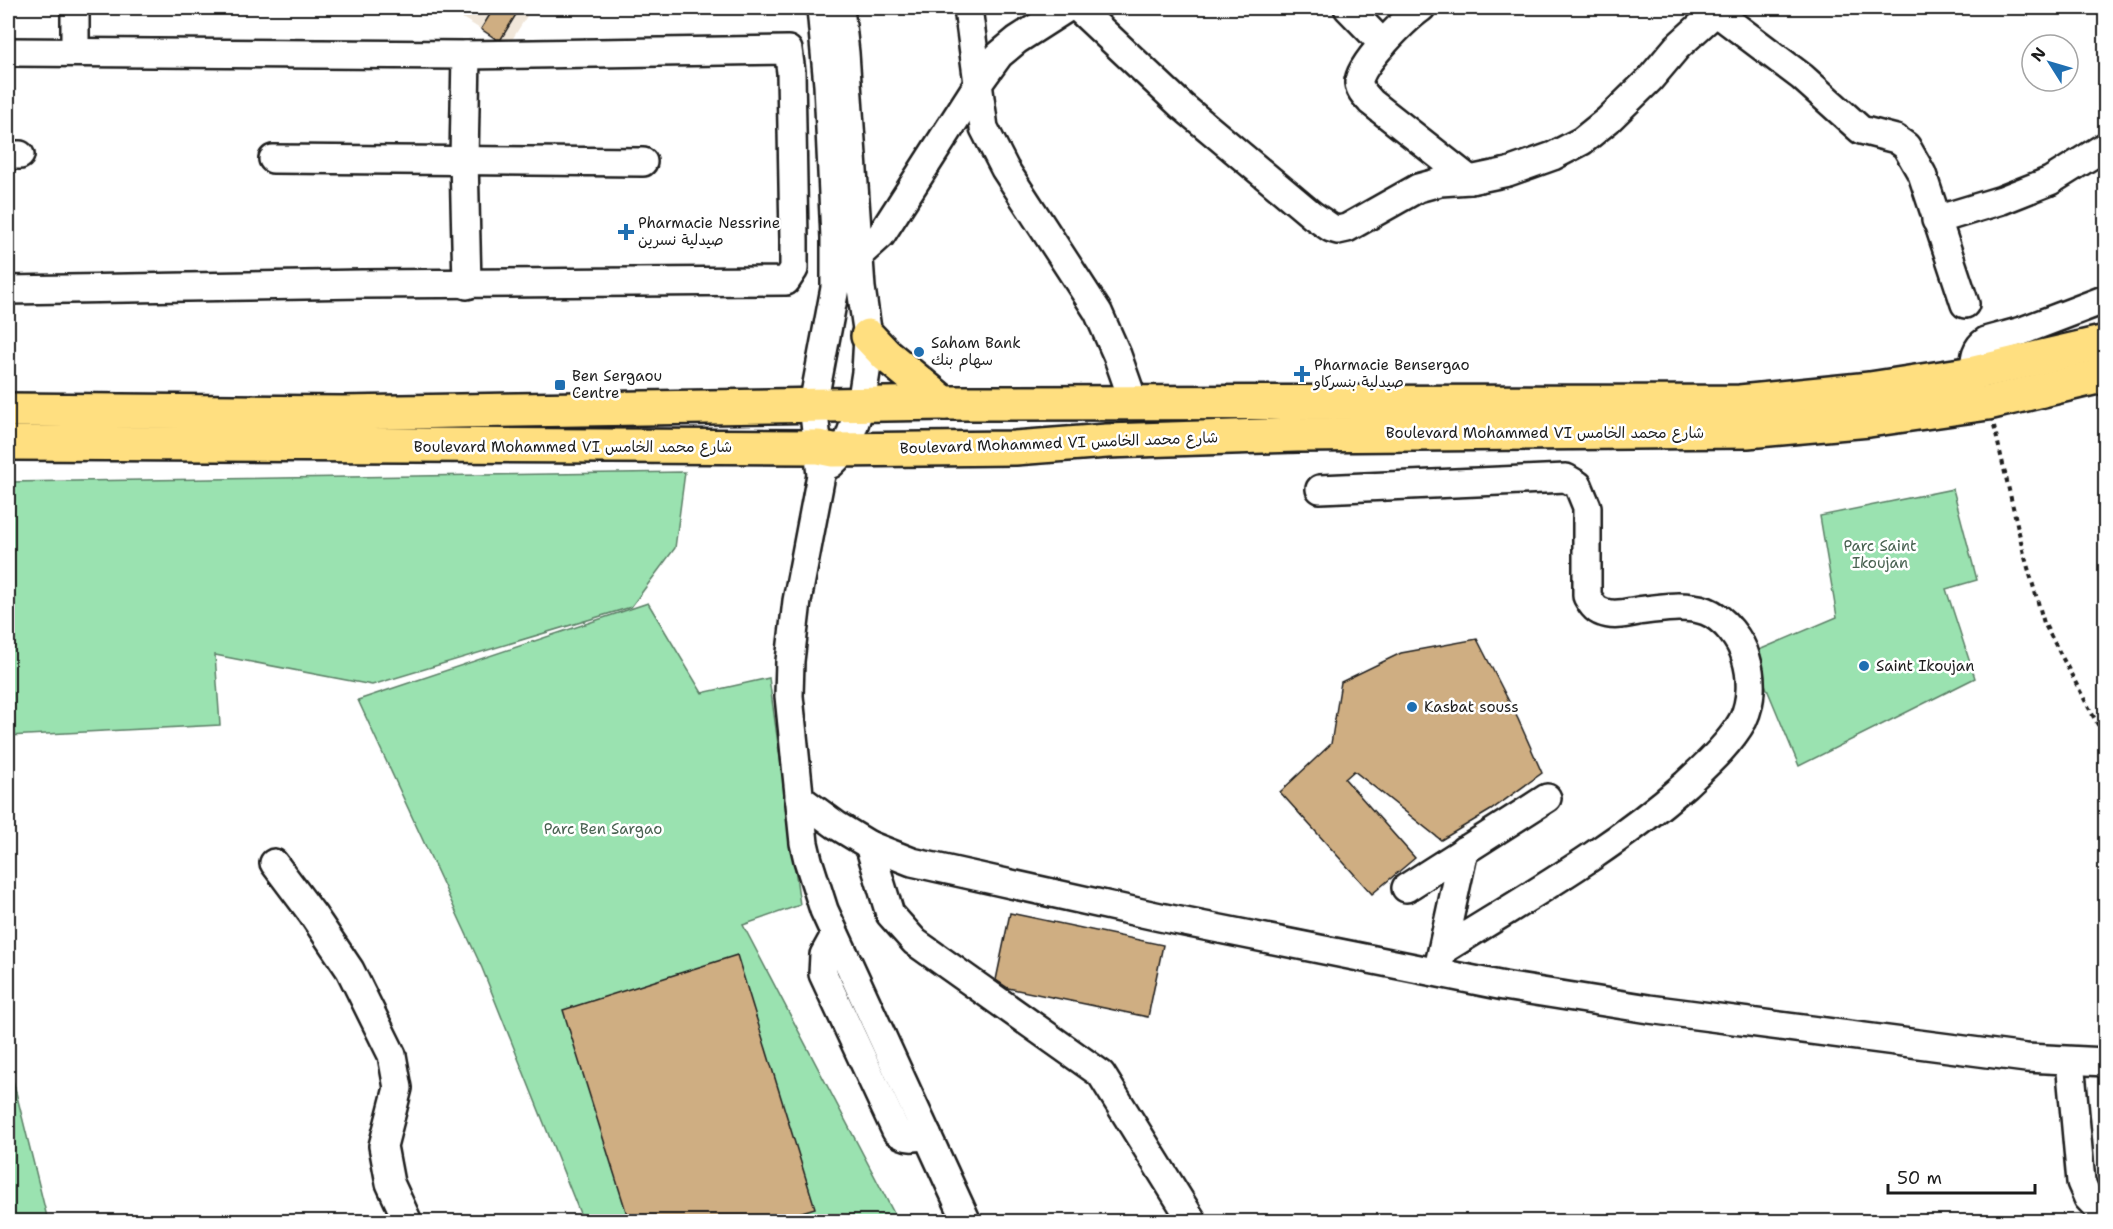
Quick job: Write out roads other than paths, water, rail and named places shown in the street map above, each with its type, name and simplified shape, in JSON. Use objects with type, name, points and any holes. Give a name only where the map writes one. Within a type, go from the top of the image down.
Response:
[{"type":"main road","points":[[867,336],[944,403]]},
{"type":"main road","name":"Boulevard Mohammed VI شارع محمد الخامس","points":[[8,410],[343,413],[944,403],[1740,402],[1870,389],[1974,373],[2106,342]]},
{"type":"main road","name":"Boulevard Mohammed VI شارع محمد الخامس","points":[[8,443],[828,457],[1107,441],[1297,435],[1747,431],[1869,420],[1988,403],[2106,375]]},
{"type":"street","points":[[75,8],[75,52]]},
{"type":"street","points":[[821,8],[826,48],[835,238],[835,288],[813,405],[828,457]]},
{"type":"street","points":[[840,8],[846,60],[861,288],[867,336],[866,372],[861,405],[828,457],[797,601],[790,661],[789,696],[799,798],[808,860],[824,910],[967,1221]]},
{"type":"street","points":[[968,8],[984,128],[1005,169],[1098,312],[1117,355],[1134,403]]},
{"type":"street","points":[[860,254],[881,235],[999,55],[1017,40],[1067,8]]},
{"type":"street","points":[[1078,8],[1182,106],[1312,215],[1338,230],[1358,224],[1418,188],[1440,182],[1470,180],[1527,166],[1582,141],[1608,120],[1650,79],[1677,47],[1718,10],[1802,77],[1861,130],[1896,139],[1906,146],[1922,174],[1965,304]]},
{"type":"street","points":[[1348,8],[1383,44]]},
{"type":"street","points":[[1421,8],[1383,44],[1364,68],[1358,81],[1362,92],[1371,102],[1470,180]]},
{"type":"street","points":[[8,52],[466,55],[826,48]]},
{"type":"street","points":[[8,290],[362,284],[786,281],[794,269],[791,72],[788,50]]},
{"type":"street","points":[[466,55],[464,159],[467,285]]},
{"type":"street","points":[[1936,220],[2002,200],[2050,181],[2106,146]]},
{"type":"street","points":[[273,159],[644,162]]},
{"type":"street","points":[[1974,373],[1975,356],[1986,341],[2044,323],[2106,299]]},
{"type":"street","points":[[2073,350],[2106,333]]},
{"type":"street","points":[[1320,489],[1566,478],[1578,485],[1587,507],[1587,596],[1591,603],[1600,612],[1612,615],[1681,607],[1707,612],[1724,623],[1742,646],[1749,670],[1750,694],[1744,719],[1709,763],[1641,822],[1440,961]]},
{"type":"street","points":[[799,798],[869,845],[912,862],[1160,917],[1440,961],[1504,986],[1648,1009],[2026,1058],[2106,1062]]},
{"type":"street","points":[[1406,888],[1547,798]]},
{"type":"street","points":[[869,845],[890,914],[901,928],[915,942],[1101,1074],[1193,1221]]},
{"type":"street","points":[[1440,961],[1464,850]]},
{"type":"street","points":[[274,863],[350,970],[392,1055],[398,1088],[383,1146],[390,1183],[408,1221]]},
{"type":"street","points":[[2070,1060],[2081,1182],[2088,1198],[2106,1217]]},
{"type":"place","name":"Pharmacie Nessrine صيدلية نسرين","points":[[626,232]]},
{"type":"place","name":"Saham Bank سهام بنك","points":[[919,352]]},
{"type":"place","name":"Pharmacie Bensergao صيدلية بنسركاو","points":[[1302,374]]},
{"type":"place","name":"Ben Sergaou Centre","points":[[560,385]]},
{"type":"place","name":"Saint Ikoujan","points":[[1864,666]]},
{"type":"place","name":"Kasbat souss","points":[[1412,707]]},
{"type":"park label","name":"Parc Saint Ikoujan","points":[[1880,554]]},
{"type":"park label","name":"Parc Ben Sargao","points":[[603,829]]}]
